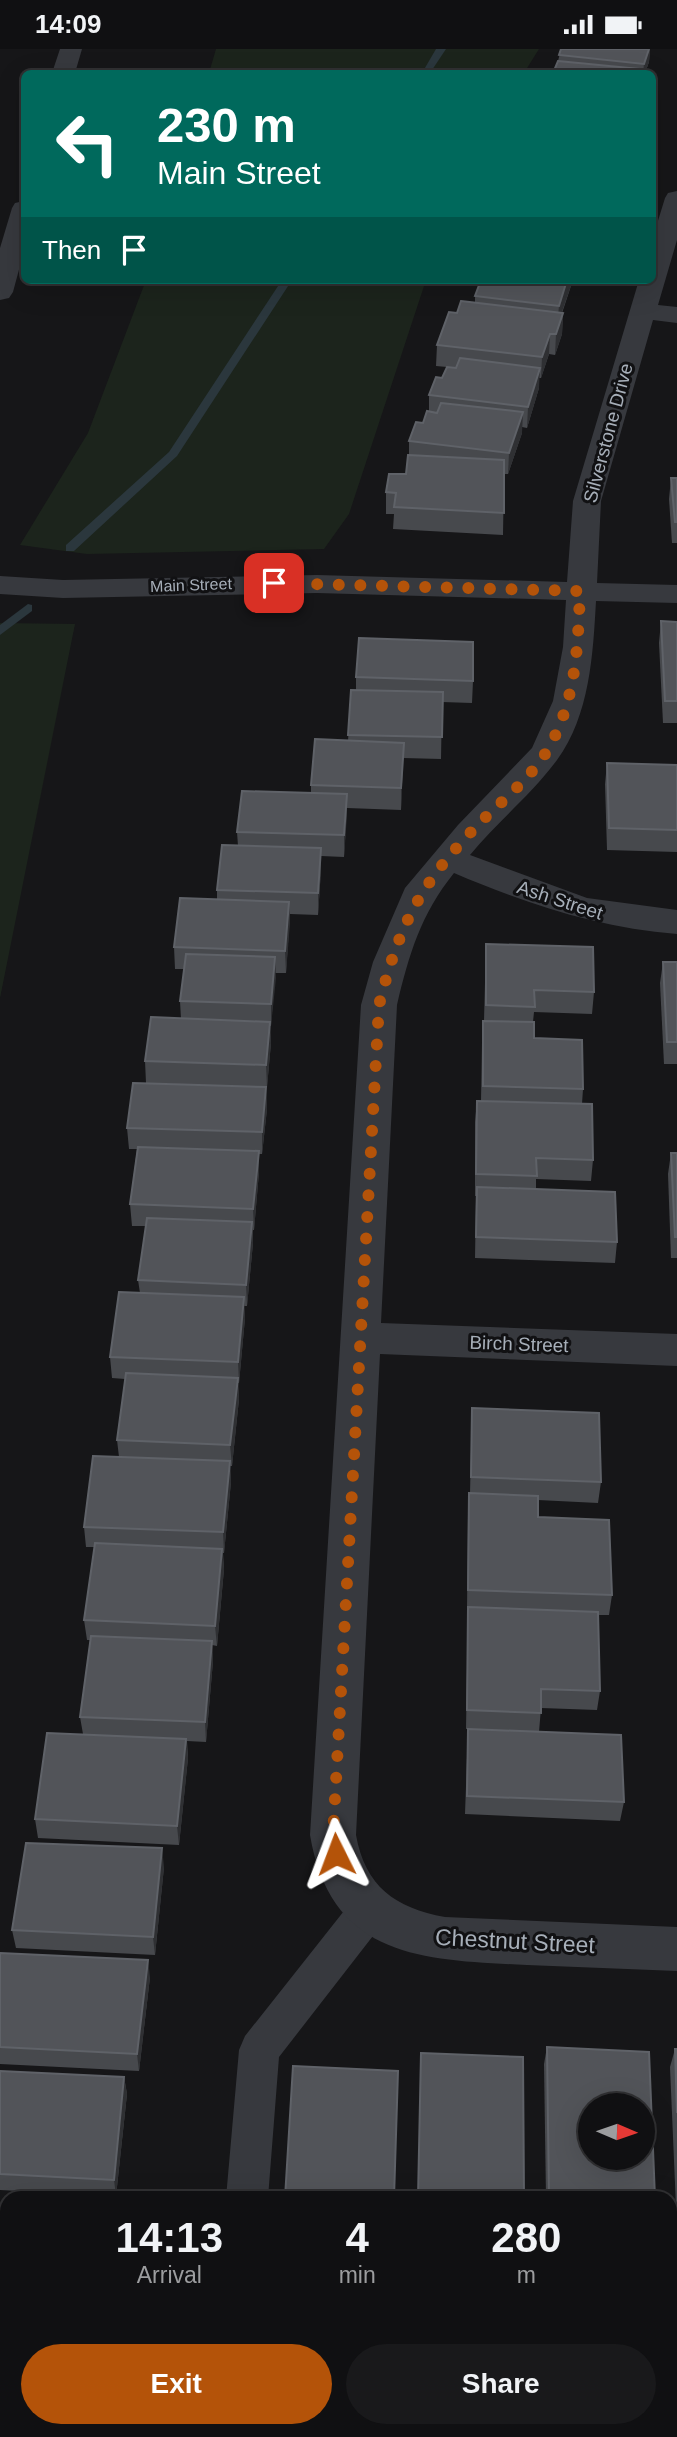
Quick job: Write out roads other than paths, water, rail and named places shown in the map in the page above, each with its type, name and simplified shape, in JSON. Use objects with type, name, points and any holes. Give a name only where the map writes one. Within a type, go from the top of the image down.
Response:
[{"type":"street","points":[[65,70],[71,49]]},
{"type":"street","name":"Silverstone Drive","points":[[366,1907],[341,1871],[333,1835],[379,1005],[404,923],[418,896],[447,858],[521,784],[547,751],[569,701],[578,647],[587,501],[656,296],[677,198]]},
{"type":"street","points":[[0,292],[21,218]]},
{"type":"street","name":"Main Street","points":[[0,585],[63,589],[317,584],[677,594]]},
{"type":"street","name":"Ash Street","points":[[447,858],[583,911],[637,921],[677,922]]},
{"type":"street","name":"Birch Street","points":[[361,1338],[677,1350]]},
{"type":"street","name":"Chestnut Street","points":[[366,1907],[395,1927],[434,1938],[677,1949]]},
{"type":"lane","points":[[248,2191],[259,2050],[366,1907]]},
{"type":"waterway","points":[[428,70],[441,49]]},
{"type":"waterway","points":[[70,548],[173,454],[284,284]]},
{"type":"waterway","points":[[0,631],[28,608]]}]
